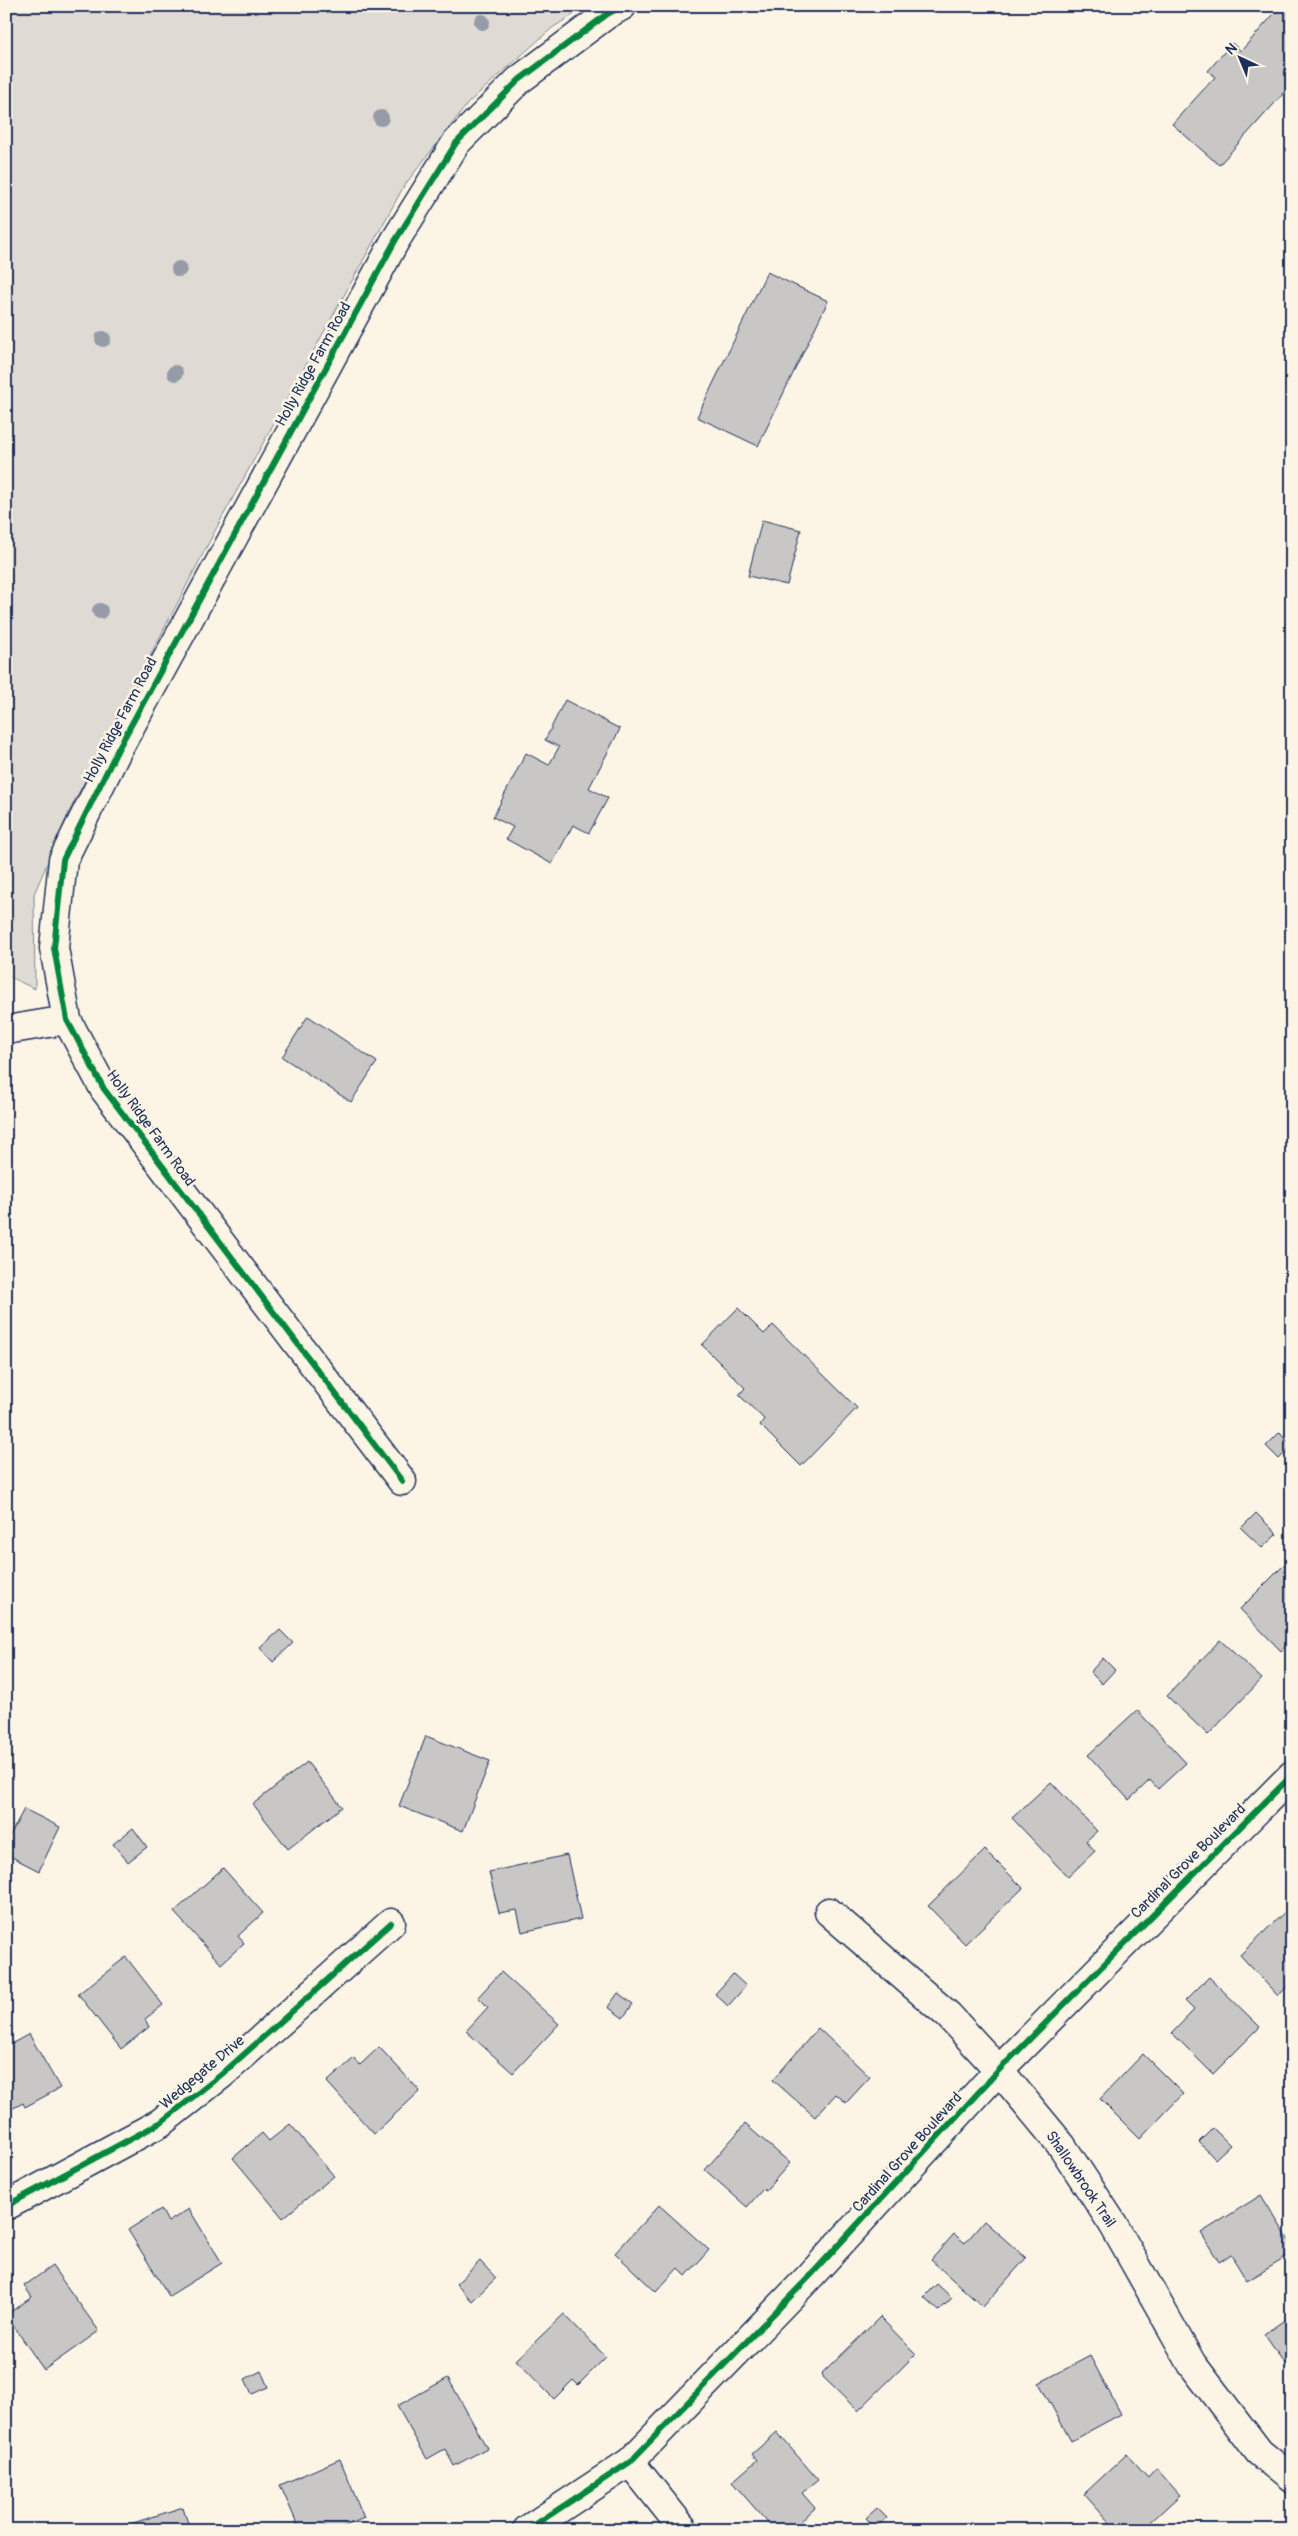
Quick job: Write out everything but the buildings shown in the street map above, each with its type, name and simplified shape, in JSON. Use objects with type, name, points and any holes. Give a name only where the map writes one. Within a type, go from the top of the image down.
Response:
[{"type":"street","name":"Holly Ridge Farm Road","points":[[402,1481],[104,1089],[67,1020],[54,948],[63,860],[118,749],[395,241],[456,143],[519,80],[606,15],[622,6]]},
{"type":"street","points":[[6,1030],[67,1020]]},
{"type":"street","name":"Cardinal Grove Boulevard","points":[[527,2530],[630,2462],[811,2275],[999,2070],[1292,1775]]},
{"type":"street","name":"Shallowbrook Trail","points":[[829,1912],[948,2015],[999,2070],[1067,2154],[1113,2224],[1192,2364],[1259,2452],[1292,2479]]},
{"type":"street","name":"Wedgegate Drive","points":[[6,2206],[160,2123],[222,2074],[391,1923]]},
{"type":"street","points":[[630,2462],[684,2530]]},
{"type":"shaded area","points":[[6,6],[587,6],[552,28],[469,102],[404,186],[217,527],[70,810],[34,894],[35,989],[6,975]]},
{"type":"cycle path","points":[[402,1481],[104,1089],[67,1020],[54,948],[63,860],[118,749],[395,241],[456,143],[519,80],[606,15],[622,6]]},
{"type":"cycle path","points":[[527,2530],[630,2462],[811,2275],[999,2070],[1292,1775]]},
{"type":"cycle path","points":[[6,2206],[160,2123],[222,2074],[391,1923]]}]
